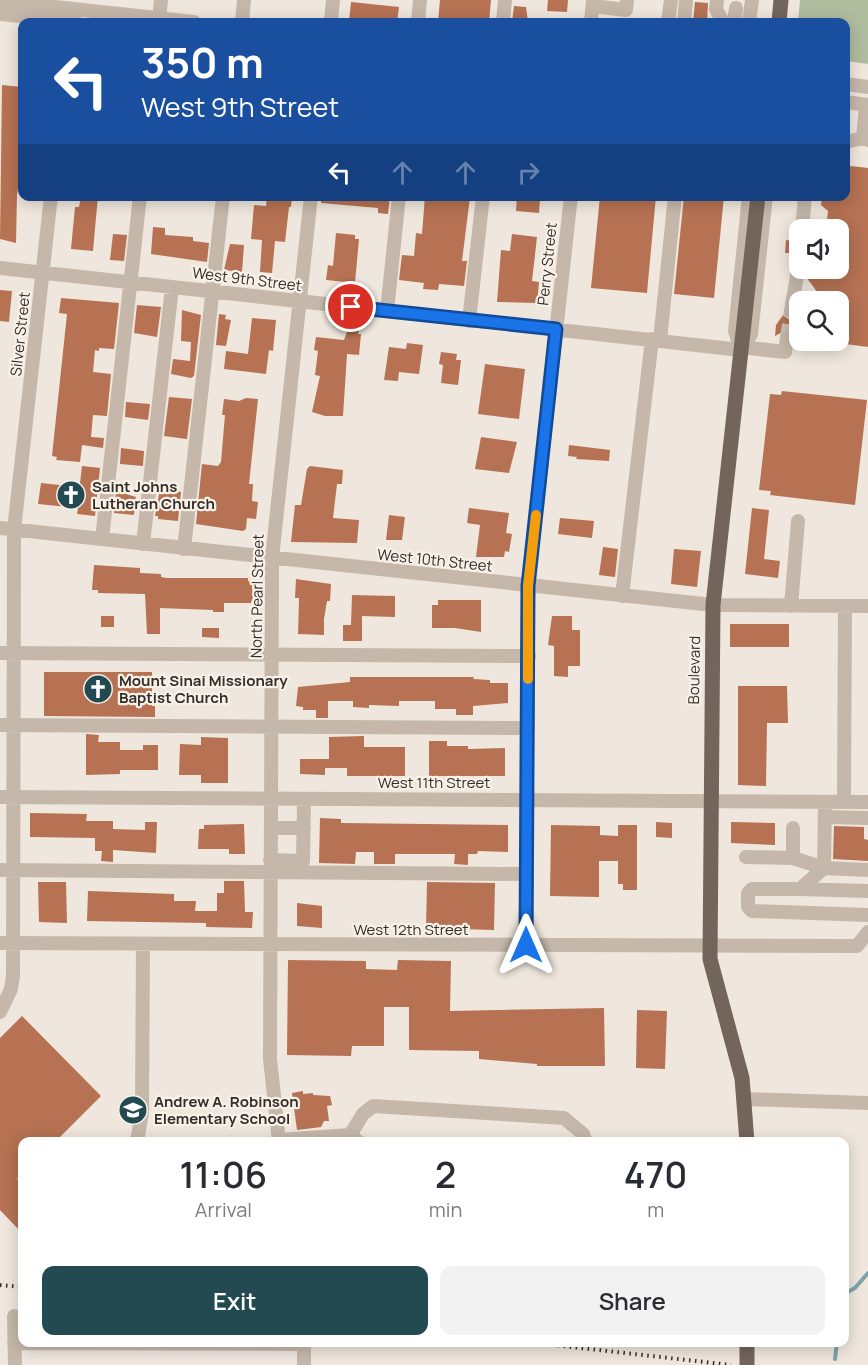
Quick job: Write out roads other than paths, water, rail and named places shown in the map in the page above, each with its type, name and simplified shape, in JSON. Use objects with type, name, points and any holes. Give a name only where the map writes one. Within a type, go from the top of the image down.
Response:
[{"type":"main road","points":[[779,18],[781,0]]},
{"type":"main road","name":"Boulevard","points":[[747,1137],[738,1063],[710,959],[713,606],[757,201]]},
{"type":"main road","points":[[747,1347],[747,1365]]},
{"type":"street","points":[[159,18],[161,0]]},
{"type":"street","points":[[242,18],[244,0]]},
{"type":"street","points":[[331,18],[333,0]]},
{"type":"street","points":[[418,18],[420,0]]},
{"type":"street","points":[[503,18],[505,0]]},
{"type":"street","points":[[591,18],[593,3],[626,10],[627,0]]},
{"type":"street","points":[[669,18],[671,0]]},
{"type":"street","points":[[684,18],[686,0]]},
{"type":"street","points":[[717,0],[716,9],[721,18]]},
{"type":"street","points":[[750,18],[752,0]]},
{"type":"street","points":[[0,1],[72,15]]},
{"type":"street","points":[[0,14],[137,18]]},
{"type":"street","points":[[850,85],[868,87]]},
{"type":"street","points":[[850,103],[867,105],[866,139],[850,141]]},
{"type":"street","name":"Silver Street","points":[[0,1012],[11,989],[13,976],[6,943],[6,797],[7,653],[14,530],[50,201]]},
{"type":"street","points":[[102,539],[139,201]]},
{"type":"street","points":[[184,549],[222,201]]},
{"type":"street","name":"North Pearl Street","points":[[279,1137],[270,1059],[272,558],[310,201]]},
{"type":"street","points":[[387,311],[398,201]]},
{"type":"street","points":[[469,321],[482,201]]},
{"type":"street","name":"Perry Street","points":[[526,945],[528,586],[570,201]]},
{"type":"street","points":[[622,596],[674,201]]},
{"type":"street","points":[[742,348],[735,331],[748,201]]},
{"type":"street","points":[[742,348],[751,334],[765,201]]},
{"type":"street","points":[[803,219],[805,201]]},
{"type":"street","name":"West 9th Street","points":[[0,268],[469,321],[785,352],[787,338]]},
{"type":"street","points":[[143,544],[172,287]]},
{"type":"street","points":[[791,606],[798,521]]},
{"type":"street","name":"West 10th Street","points":[[0,528],[713,606],[868,606]]},
{"type":"street","points":[[844,802],[845,606]]},
{"type":"street","points":[[7,653],[529,656]]},
{"type":"street","points":[[7,725],[528,728]]},
{"type":"street","name":"West 11th Street","points":[[6,797],[868,802]]},
{"type":"street","points":[[270,866],[303,861],[304,799]]},
{"type":"street","points":[[800,890],[824,868],[825,802]]},
{"type":"street","points":[[825,817],[868,818]]},
{"type":"street","points":[[271,828],[304,828]]},
{"type":"street","points":[[793,828],[793,858]]},
{"type":"street","points":[[746,857],[793,858],[824,868],[868,870]]},
{"type":"street","points":[[6,870],[270,866],[526,874]]},
{"type":"street","points":[[868,891],[752,889],[748,893],[748,907],[752,911],[868,915]]},
{"type":"street","name":"West 12th Street","points":[[6,943],[857,946],[868,932]]},
{"type":"street","points":[[138,1137],[142,1112],[142,944]]},
{"type":"street","points":[[744,1099],[868,1103]]},
{"type":"street","points":[[355,1137],[363,1114],[373,1106],[564,1118],[584,1137]]},
{"type":"street","points":[[14,1316],[15,1365]]},
{"type":"street","points":[[14,1342],[18,1342]]},
{"type":"street","points":[[304,1347],[304,1365]]},
{"type":"waterway","points":[[849,1291],[855,1288],[868,1273]]},
{"type":"waterway","points":[[835,1359],[836,1347]]},
{"type":"tunnel","points":[[787,338],[789,324]]},
{"type":"railway","points":[[0,1285],[18,1287]]},
{"type":"railway","points":[[572,1347],[731,1365]]},
{"type":"place","name":"Saint Johns Lutheran Church","points":[[71,495]]},
{"type":"place","name":"Mount Sinai Missionary Baptist Church","points":[[98,689]]},
{"type":"place","name":"Andrew A. Robinson Elementary School","points":[[133,1110]]}]
